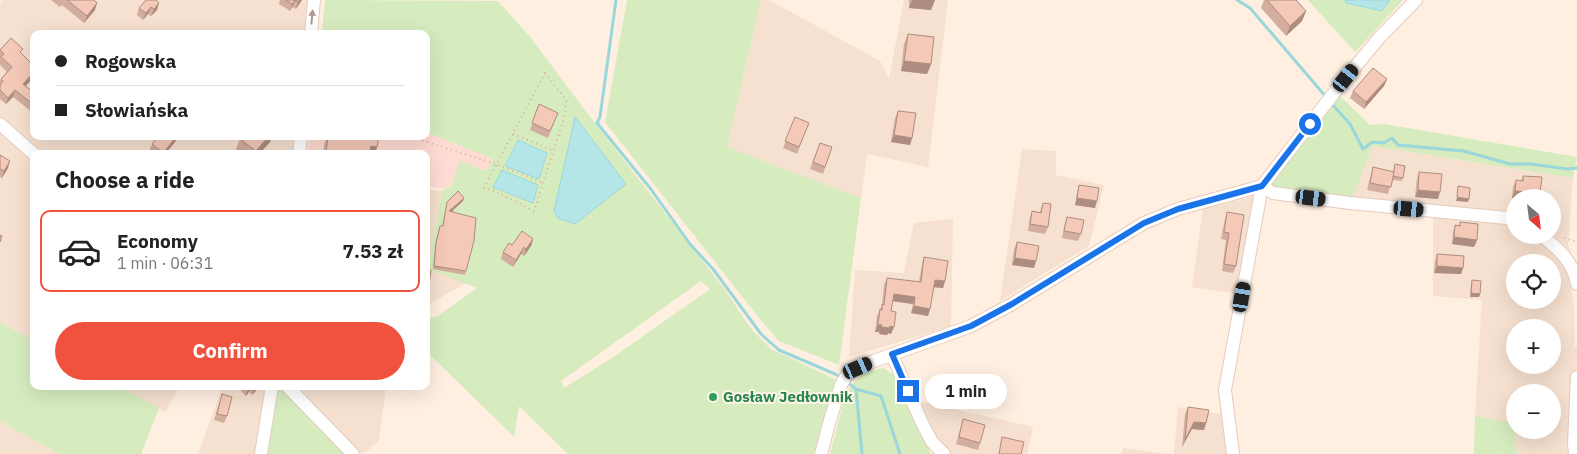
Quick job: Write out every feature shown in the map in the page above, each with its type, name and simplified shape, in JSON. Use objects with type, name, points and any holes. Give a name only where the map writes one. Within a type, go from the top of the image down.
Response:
[{"type":"street","points":[[311,30],[314,0]]},
{"type":"street","points":[[1233,454],[1225,390],[1262,186],[1379,38],[1416,0]]},
{"type":"street","points":[[0,124],[30,150]]},
{"type":"street","points":[[821,454],[830,420],[848,373],[892,354],[971,326],[1012,304],[1144,223],[1178,209],[1262,186],[1273,193],[1506,219]]},
{"type":"street","points":[[1552,244],[1561,251],[1575,272],[1577,284]]},
{"type":"street","points":[[892,354],[922,423],[932,442],[944,454]]},
{"type":"street","points":[[1575,454],[1577,377]]},
{"type":"street","points":[[261,454],[271,390]]},
{"type":"street","points":[[291,390],[353,454]]},
{"type":"path","points":[[545,73],[566,100],[565,115],[553,151],[534,211],[495,191],[484,188],[545,73]]},
{"type":"path","points":[[513,134],[553,151]]},
{"type":"path","points":[[421,140],[496,164],[543,183]]},
{"type":"path","points":[[1561,236],[1577,242]]},
{"type":"shaded area","points":[[4,0],[310,0],[307,30],[30,30],[30,140],[297,140],[295,150],[32,150],[0,121],[0,4]]},
{"type":"shaded area","points":[[761,0],[769,0],[880,61],[889,79],[904,0],[948,0],[928,167],[867,154],[861,198],[727,147]]},
{"type":"shaded area","points":[[0,126],[30,153],[30,339],[0,322]]},
{"type":"shaded area","points":[[430,134],[494,158],[486,171],[444,189],[430,187],[430,150],[308,150],[309,140],[430,140]]},
{"type":"shaded area","points":[[1373,146],[1573,178],[1568,243],[1573,258],[1569,273],[1574,306],[1575,347],[1577,347],[1577,454],[1517,454],[1515,439],[1561,439],[1561,384],[1506,384],[1506,422],[1475,416],[1482,300],[1433,296],[1433,217],[1373,208],[1352,199]]},
{"type":"shaded area","points":[[1022,149],[1056,151],[1056,175],[1104,185],[1089,246],[1000,301]]},
{"type":"shaded area","points":[[430,190],[442,191],[430,258]]},
{"type":"shaded area","points":[[1256,196],[1239,294],[1192,287],[1203,209]]},
{"type":"shaded area","points":[[953,219],[951,326],[849,357],[855,270],[904,273],[914,223]]},
{"type":"shaded area","points":[[430,270],[466,283],[430,304]]},
{"type":"shaded area","points":[[125,390],[178,390],[165,412]]},
{"type":"shaded area","points":[[222,390],[265,390],[255,454],[198,454]]},
{"type":"shaded area","points":[[300,390],[385,390],[379,441],[366,452],[361,453]]},
{"type":"shaded area","points":[[918,401],[1033,427],[1027,454],[951,454],[936,438]]},
{"type":"shaded area","points":[[1178,407],[1225,415],[1227,454],[1174,454]]},
{"type":"shaded area","points":[[0,421],[59,454],[0,454]]},
{"type":"shaded area","points":[[1123,448],[1167,454],[1121,454]]},
{"type":"green space","points":[[325,0],[498,1],[531,38],[723,287],[752,330],[771,349],[837,380],[814,454],[568,454],[519,406],[514,437],[430,355],[430,319],[438,316],[477,288],[430,270],[430,258],[442,191],[451,186],[460,161],[486,171],[493,159],[430,134],[430,30],[322,30]],"holes":[[[701,281],[710,289],[612,358],[564,388],[561,381]]]},
{"type":"green space","points":[[627,0],[761,0],[727,147],[861,198],[839,365],[779,341],[605,122]]},
{"type":"green space","points":[[1308,0],[1345,0],[1346,3],[1382,11],[1390,0],[1403,0],[1355,52]]},
{"type":"green space","points":[[1339,95],[1370,125],[1384,124],[1577,157],[1573,178],[1373,146],[1352,199],[1276,189],[1270,185]]},
{"type":"green space","points":[[0,322],[30,339],[30,390],[125,390],[159,408],[141,454],[59,454],[0,421]]},
{"type":"green space","points":[[883,368],[894,375],[931,454],[830,454],[846,392],[864,372]]},
{"type":"green space","points":[[275,390],[283,390],[345,454],[266,454]]},
{"type":"green space","points":[[1475,416],[1506,422],[1506,439],[1515,439],[1517,454],[1474,454]]},
{"type":"water","points":[[1345,0],[1390,0],[1382,11],[1346,3]]},
{"type":"water","points":[[575,117],[626,184],[575,224],[558,218],[554,211]]},
{"type":"water","points":[[518,140],[547,153],[539,179],[505,166]]},
{"type":"water","points":[[502,170],[538,185],[533,203],[493,187]]},
{"type":"building","points":[[67,0],[94,0],[97,3],[87,16]]},
{"type":"building","points":[[146,0],[156,0],[159,3],[154,9],[151,7],[146,13],[139,8]]},
{"type":"building","points":[[286,0],[295,0],[292,4]]},
{"type":"building","points":[[1267,0],[1296,0],[1306,11],[1290,26]]},
{"type":"building","points":[[908,34],[934,37],[931,64],[904,61]]},
{"type":"building","points":[[11,38],[23,49],[20,52],[30,62],[30,76],[23,84],[30,90],[30,102],[15,90],[8,98],[0,90],[0,85],[3,81],[1,79],[12,67],[1,57],[4,54],[0,50]]},
{"type":"building","points":[[1373,68],[1387,79],[1366,102],[1353,91]]},
{"type":"building","points":[[539,104],[558,113],[550,131],[532,123]]},
{"type":"building","points":[[898,111],[916,113],[912,138],[894,135]]},
{"type":"building","points":[[795,117],[809,123],[799,147],[785,141]]},
{"type":"building","points":[[155,140],[174,140],[165,150],[159,150],[152,144]]},
{"type":"building","points":[[241,140],[266,140],[255,150]]},
{"type":"building","points":[[328,140],[378,140],[377,147],[371,146],[370,150],[326,150]]},
{"type":"building","points":[[820,143],[832,147],[825,167],[813,162]]},
{"type":"building","points":[[0,155],[10,161],[4,171],[0,169]]},
{"type":"building","points":[[1395,164],[1405,166],[1403,178],[1393,176]]},
{"type":"building","points":[[1373,167],[1394,172],[1391,187],[1370,183]]},
{"type":"building","points":[[1419,172],[1442,174],[1440,192],[1418,190]]},
{"type":"building","points":[[1523,176],[1542,177],[1540,189],[1515,189],[1516,180],[1523,181]]},
{"type":"building","points":[[1079,185],[1099,188],[1097,201],[1077,198]]},
{"type":"building","points":[[1458,186],[1470,188],[1469,199],[1457,197]]},
{"type":"building","points":[[458,191],[464,198],[449,211],[476,218],[474,241],[466,271],[434,266],[436,243],[440,226],[443,226],[447,202]]},
{"type":"building","points":[[1043,203],[1051,204],[1048,227],[1030,224],[1032,211],[1041,213]]},
{"type":"building","points":[[1227,212],[1244,215],[1236,266],[1224,264],[1229,233],[1224,232]]},
{"type":"building","points":[[1067,217],[1084,220],[1081,234],[1064,231]]},
{"type":"building","points":[[1460,222],[1478,224],[1477,240],[1454,237],[1455,225],[1460,226]]},
{"type":"building","points":[[522,231],[533,239],[526,249],[524,247],[516,260],[503,252],[509,243],[512,245]]},
{"type":"building","points":[[1017,242],[1039,246],[1036,261],[1015,258]]},
{"type":"building","points":[[1437,254],[1464,256],[1463,268],[1437,266]]},
{"type":"building","points":[[924,257],[948,261],[945,281],[935,280],[930,309],[914,306],[915,297],[894,294],[891,311],[896,312],[894,327],[881,327],[882,325],[878,325],[880,309],[882,310],[882,304],[884,305],[887,278],[921,282]]},
{"type":"building","points":[[1472,280],[1481,281],[1480,294],[1471,293]]},
{"type":"building","points":[[222,394],[232,397],[227,416],[217,414]]},
{"type":"building","points":[[1188,407],[1209,410],[1206,423],[1194,422],[1185,440]]},
{"type":"building","points":[[963,419],[985,425],[980,443],[959,437]]},
{"type":"building","points":[[1002,437],[1024,442],[1021,454],[999,454]]},
{"type":"waterway","points":[[616,0],[600,117],[597,123],[650,188],[690,244],[713,269],[761,334],[779,350],[842,378]]},
{"type":"waterway","points":[[1237,0],[1250,8],[1327,98]]},
{"type":"waterway","points":[[1331,103],[1350,124],[1363,149],[1372,142],[1384,143],[1392,138],[1398,145],[1464,151],[1510,164],[1530,164],[1568,169],[1577,168]]},
{"type":"waterway","points":[[847,382],[856,389],[862,454]]},
{"type":"waterway","points":[[856,389],[881,396],[900,454]]},
{"type":"place","name":"Gosław Jedłownik","points":[[713,397]]},
{"type":"route","points":[[908,391],[892,354],[971,326],[1012,304],[1144,223],[1178,209],[1262,186],[1310,124]]}]
